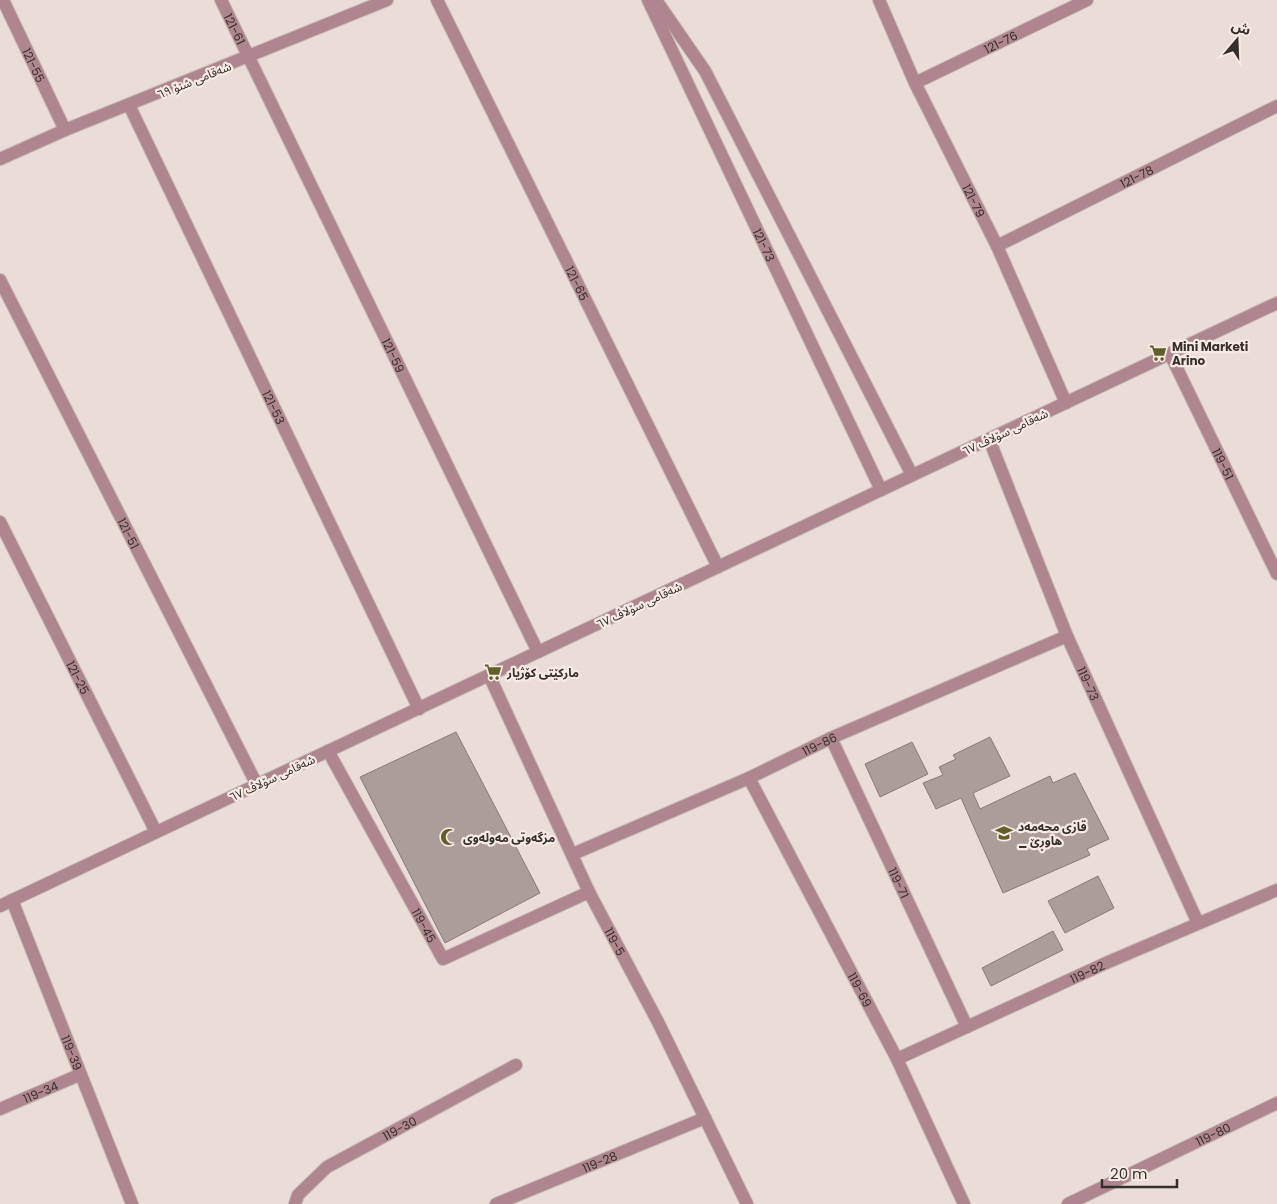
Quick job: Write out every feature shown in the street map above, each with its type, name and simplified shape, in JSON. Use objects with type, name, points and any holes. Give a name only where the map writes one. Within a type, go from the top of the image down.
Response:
[{"type":"street","name":"121-55","points":[[4,0],[65,130]]},
{"type":"street","name":"121-61","points":[[221,0],[250,57]]},
{"type":"street","name":"شەقامی شنۆ ٦٩","points":[[0,159],[65,130],[388,0]]},
{"type":"street","name":"121-65","points":[[437,0],[718,567]]},
{"type":"street","name":"121-73","points":[[648,0],[881,490]]},
{"type":"street","points":[[656,0],[705,71],[912,476]]},
{"type":"street","name":"121-79","points":[[879,0],[915,83],[997,246],[1066,403]]},
{"type":"street","name":"121-76","points":[[915,83],[1087,0]]},
{"type":"street","name":"121-59","points":[[250,57],[538,652]]},
{"type":"street","name":"121-53","points":[[129,105],[419,708]]},
{"type":"street","name":"121-78","points":[[997,246],[1277,106]]},
{"type":"street","name":"121-51","points":[[0,280],[3,294],[257,785]]},
{"type":"street","name":"شەقامی سۆلاڤ ٦٧","points":[[0,906],[1277,303]]},
{"type":"street","name":"119-51","points":[[1170,354],[1277,574]]},
{"type":"street","name":"119-73","points":[[989,439],[1067,636],[1198,923]]},
{"type":"street","name":"121-25","points":[[0,522],[156,832]]},
{"type":"street","name":"119-86","points":[[573,854],[749,778],[831,738],[1067,636]]},
{"type":"street","name":"119-5","points":[[489,676],[589,892],[658,1022],[747,1204]]},
{"type":"street","name":"119-71","points":[[831,738],[967,1027]]},
{"type":"street","name":"119-45","points":[[328,751],[443,959],[589,892]]},
{"type":"street","name":"119-69","points":[[749,778],[898,1059],[964,1204]]},
{"type":"street","name":"119-82","points":[[898,1059],[1198,923],[1277,890]]},
{"type":"street","name":"119-39","points":[[12,900],[132,1204]]},
{"type":"street","name":"119-30","points":[[295,1204],[298,1195],[327,1166],[516,1065]]},
{"type":"street","name":"119-34","points":[[0,1109],[80,1075]]},
{"type":"street","name":"119-80","points":[[1068,1204],[1277,1103]]},
{"type":"street","name":"119-28","points":[[496,1204],[705,1118]]},
{"type":"building","points":[[456,732],[540,893],[445,943],[360,777]]},
{"type":"building","points":[[990,737],[1010,776],[973,793],[980,809],[1050,776],[1053,783],[1075,773],[1109,839],[1087,849],[1090,855],[1003,893],[961,798],[936,809],[923,783],[943,775],[939,767],[956,759],[953,755]]},
{"type":"building","points":[[912,742],[928,774],[880,797],[865,764]]},
{"type":"building","points":[[1098,876],[1114,908],[1065,933],[1048,901]]},
{"type":"building","points":[[1053,931],[1063,950],[991,986],[982,968]]},
{"type":"place","name":"Mini Marketi Arino","points":[[1158,353]]},
{"type":"place","name":"مارکێتی کۆژیار","points":[[493,672]]},
{"type":"place","name":"قازی محەمەد _ هاوڕێ","points":[[1004,833]]},
{"type":"place","name":"مزگەوتی مەولەوی","points":[[449,837]]}]
